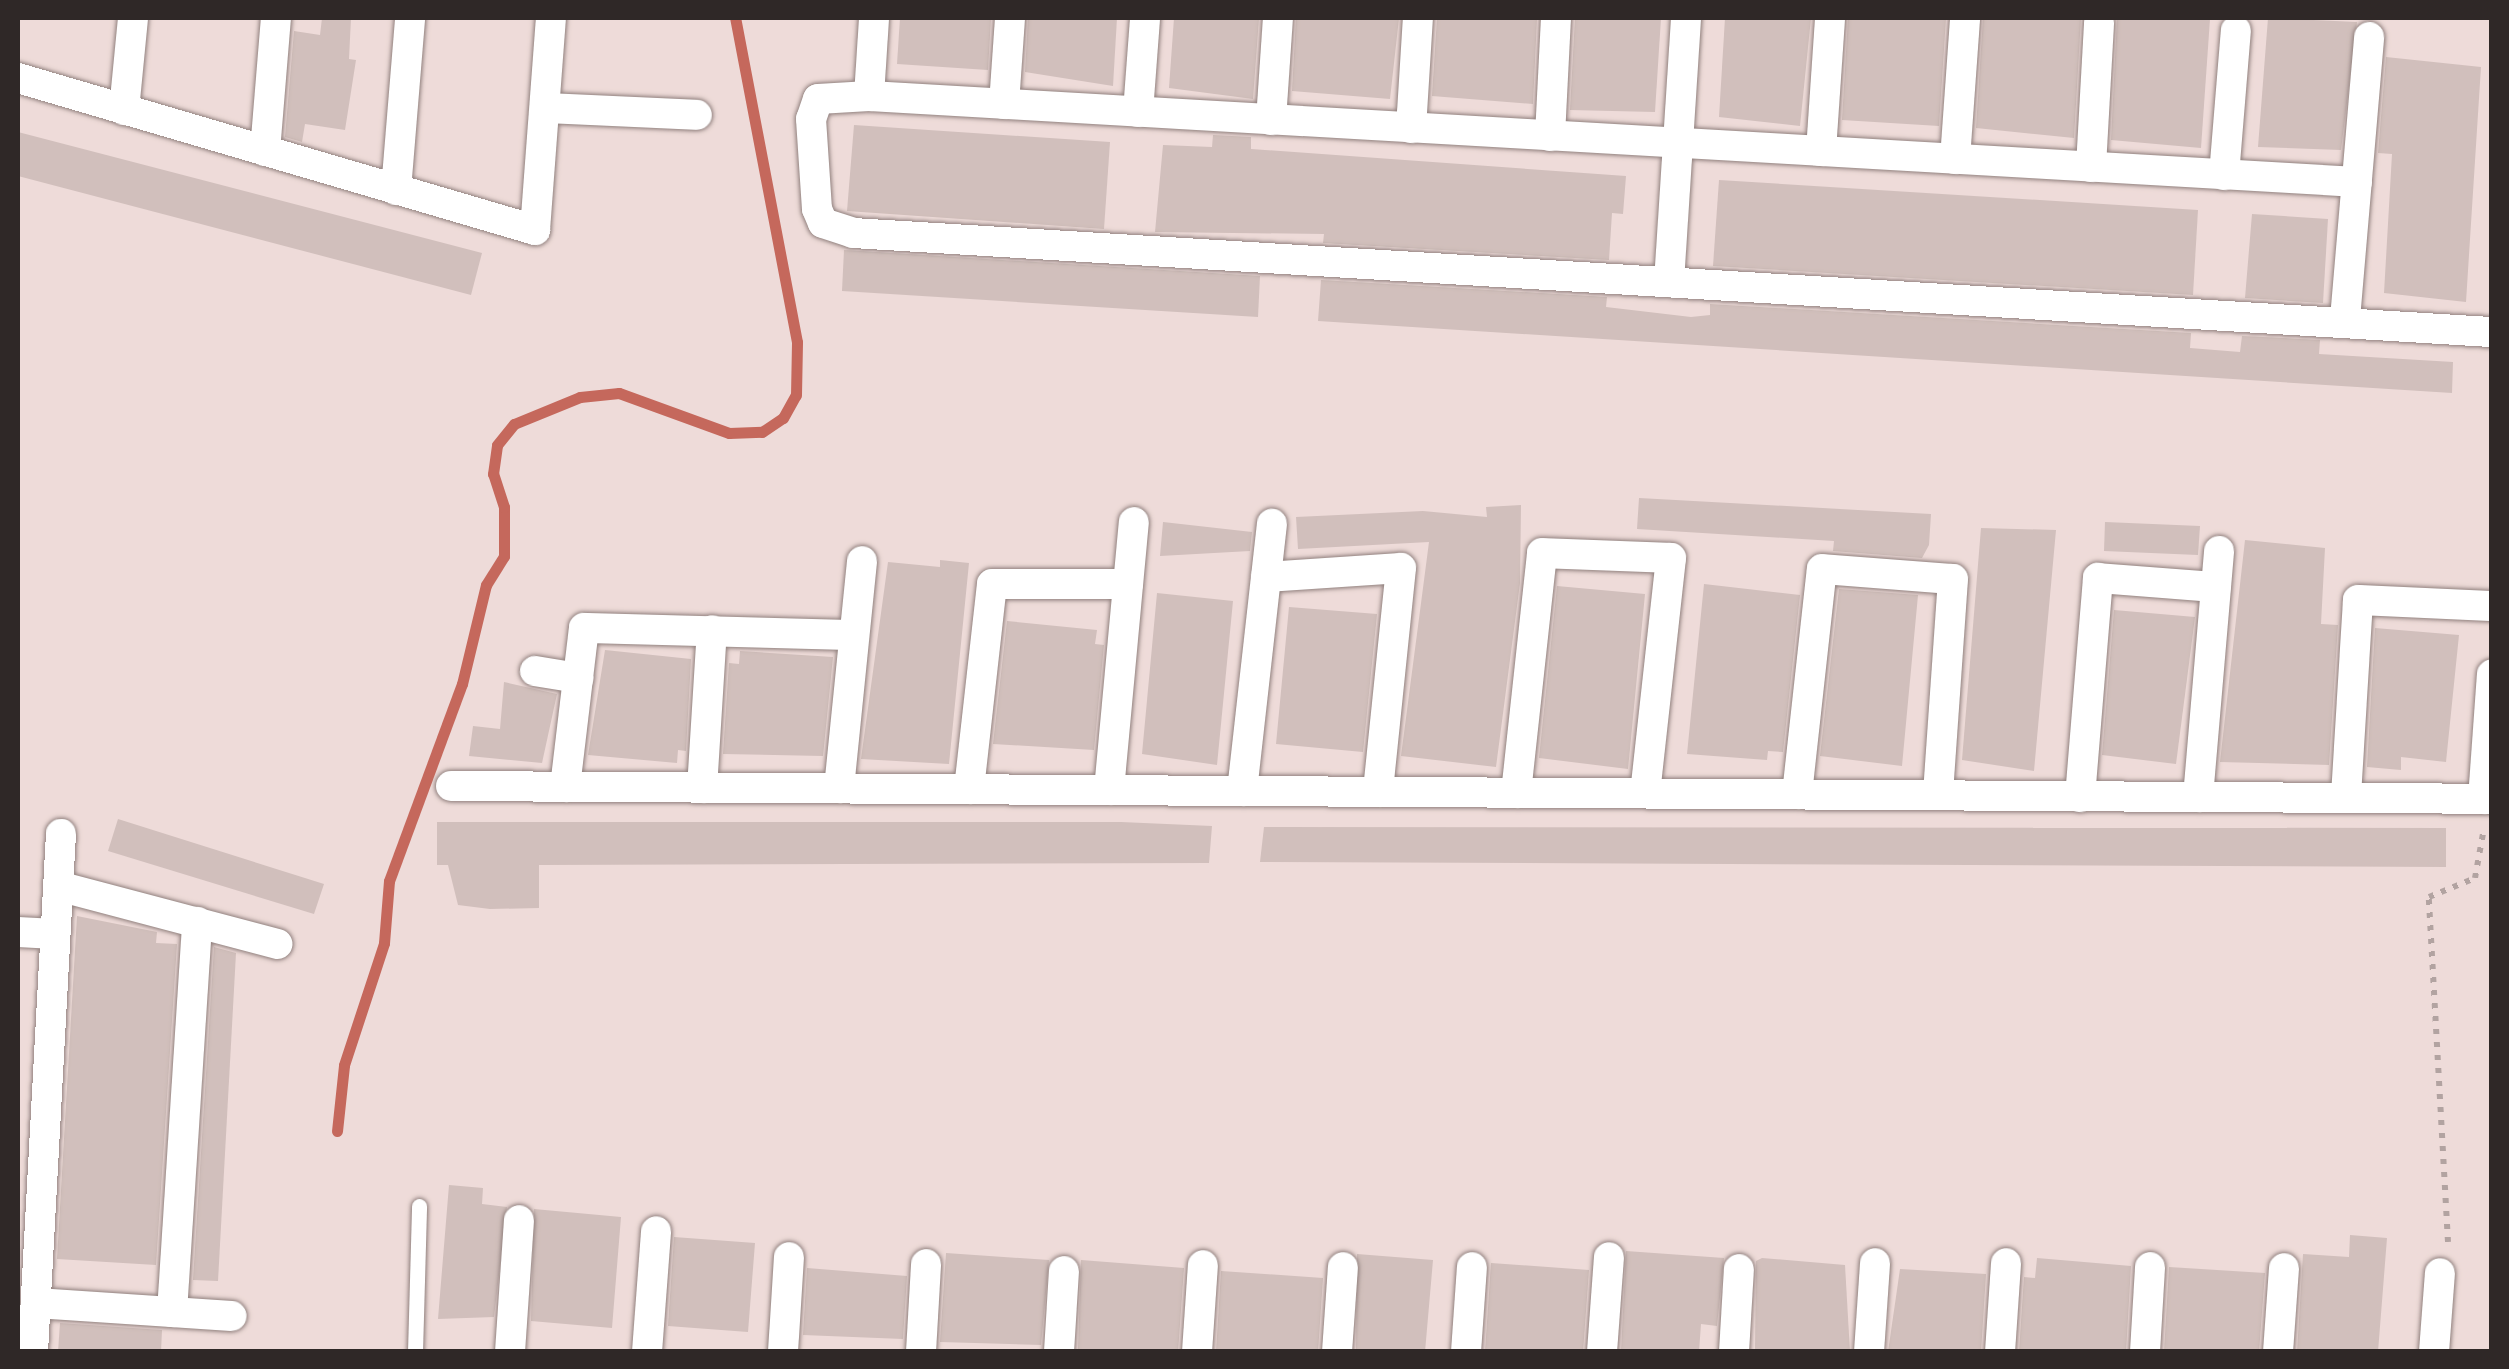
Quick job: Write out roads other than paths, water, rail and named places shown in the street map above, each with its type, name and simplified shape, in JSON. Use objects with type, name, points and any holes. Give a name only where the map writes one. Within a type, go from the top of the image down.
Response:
[{"type":"street","points":[[124,110],[132,18]]},
{"type":"street","points":[[264,151],[276,18]]},
{"type":"street","points":[[396,190],[410,18]]},
{"type":"street","points":[[18,78],[535,230],[551,18]]},
{"type":"street","points":[[869,96],[874,18]]},
{"type":"street","points":[[1004,104],[1010,18]]},
{"type":"street","points":[[1138,112],[1144,18]]},
{"type":"street","points":[[1271,120],[1278,18]]},
{"type":"street","points":[[1411,128],[1418,18]]},
{"type":"street","points":[[1550,136],[1556,18]]},
{"type":"street","points":[[1669,282],[1686,18]]},
{"type":"street","points":[[1821,151],[1830,18]]},
{"type":"street","points":[[1955,160],[1965,18]]},
{"type":"street","points":[[2091,167],[2099,22]]},
{"type":"street","points":[[2224,175],[2236,30]]},
{"type":"street","points":[[2346,319],[2369,38]]},
{"type":"street","points":[[2357,182],[869,96],[832,96],[814,105],[817,209],[838,231],[2346,319],[2492,332]]},
{"type":"street","points":[[546,108],[697,116]]},
{"type":"street","points":[[1109,790],[1134,522]]},
{"type":"street","points":[[1242,791],[1272,524]]},
{"type":"street","points":[[2198,797],[2219,551]]},
{"type":"street","points":[[1516,793],[1542,553],[1671,558],[1645,794]]},
{"type":"street","points":[[840,788],[862,560]]},
{"type":"street","points":[[1266,578],[1402,568],[1378,792]]},
{"type":"street","points":[[1797,794],[1822,568],[1954,579],[1938,794]]},
{"type":"street","points":[[2080,798],[2098,578],[2216,587]]},
{"type":"street","points":[[969,789],[992,584],[1128,584]]},
{"type":"street","points":[[2346,796],[2358,600],[2492,606]]},
{"type":"street","points":[[565,787],[584,628],[854,635]]},
{"type":"street","points":[[702,788],[712,630]]},
{"type":"street","points":[[535,671],[578,678]]},
{"type":"street","points":[[451,786],[2487,799],[2492,674]]},
{"type":"street","points":[[33,1352],[61,834]]},
{"type":"street","points":[[58,886],[276,944]]},
{"type":"street","points":[[172,1312],[196,922]]},
{"type":"street","points":[[18,932],[55,934]]},
{"type":"street","points":[[510,1352],[519,1220]]},
{"type":"street","points":[[648,1352],[656,1231]]},
{"type":"street","points":[[783,1352],[789,1257]]},
{"type":"street","points":[[1602,1352],[1609,1257]]},
{"type":"street","points":[[1869,1352],[1875,1263]]},
{"type":"street","points":[[2000,1352],[2006,1263]]},
{"type":"street","points":[[920,1352],[926,1264]]},
{"type":"street","points":[[1198,1352],[1203,1265]]},
{"type":"street","points":[[1466,1352],[1472,1267]]},
{"type":"street","points":[[2145,1352],[2150,1267]]},
{"type":"street","points":[[1337,1352],[1343,1268]]},
{"type":"street","points":[[2278,1352],[2284,1268]]},
{"type":"street","points":[[1734,1352],[1740,1270]]},
{"type":"street","points":[[1058,1352],[1064,1271]]},
{"type":"street","points":[[2434,1352],[2440,1273]]},
{"type":"street","points":[[36,1303],[232,1316]]},
{"type":"lane","points":[[415,1352],[419,1206]]},
{"type":"waterway","points":[[337,1131],[344,1065],[384,943],[389,881],[462,684],[486,585],[504,556],[504,507],[493,474],[497,445],[514,424],[580,397],[619,393],[729,433],[762,432],[783,418],[796,395],[797,342],[735,18]]}]
